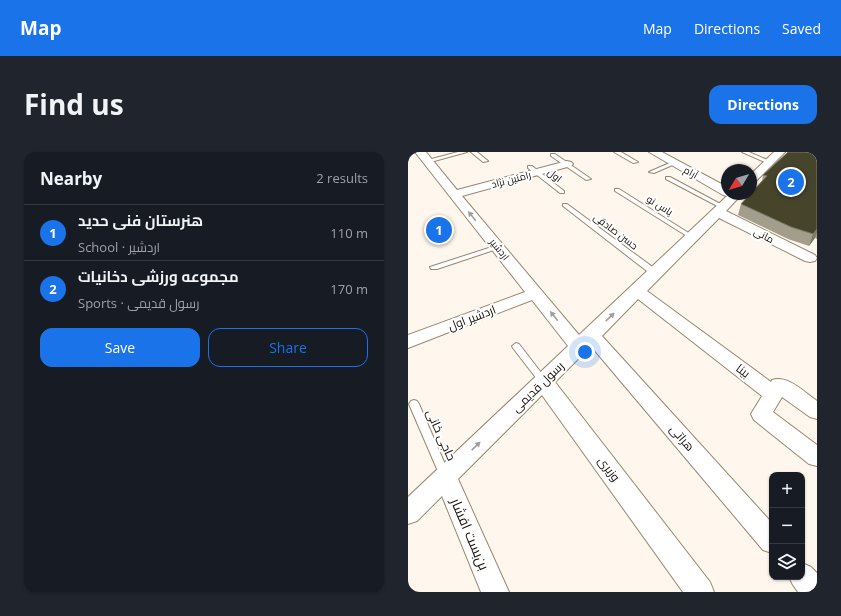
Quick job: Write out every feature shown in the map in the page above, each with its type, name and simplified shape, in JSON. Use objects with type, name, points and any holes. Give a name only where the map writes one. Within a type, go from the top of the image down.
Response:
[{"type":"street","name":"آرام","points":[[656,152],[674,163],[723,204]]},
{"type":"street","points":[[757,174],[780,152]]},
{"type":"street","name":"اردشیر","points":[[424,156],[536,293],[585,341]]},
{"type":"street","name":"رامتین نژاد","points":[[455,194],[533,170],[567,164]]},
{"type":"street","name":"رسول قدیمی","points":[[408,513],[637,291],[723,204]]},
{"type":"street","name":"مانی","points":[[723,204],[810,258]]},
{"type":"street","name":"بینا","points":[[637,291],[773,394]]},
{"type":"street","name":"اردشیر اول","points":[[410,337],[536,293]]},
{"type":"street","name":"هراتی","points":[[585,341],[769,538]]},
{"type":"street","name":"وزیری","points":[[543,381],[700,592]]},
{"type":"street","points":[[817,411],[779,385],[761,414],[817,457]]},
{"type":"street","name":"بن‌بست افشار","points":[[445,476],[495,592]]},
{"type":"street","points":[[805,579],[816,592]]},
{"type":"lane","points":[[424,156],[464,152]]},
{"type":"lane","points":[[474,152],[485,161]]},
{"type":"lane","points":[[618,152],[635,162]]},
{"type":"lane","points":[[745,152],[769,162]]},
{"type":"lane","points":[[553,155],[588,179]]},
{"type":"lane","points":[[652,172],[674,163]]},
{"type":"lane","name":"اول","points":[[533,170],[562,192]]},
{"type":"lane","points":[[668,178],[723,204]]},
{"type":"lane","name":"یاس نو","points":[[617,190],[692,237]]},
{"type":"lane","name":"حسن صادقی","points":[[565,205],[655,273]]},
{"type":"lane","points":[[434,267],[498,247]]},
{"type":"lane","name":"وزیری","points":[[516,346],[543,381]]},
{"type":"lane","name":"حاجی خانی","points":[[414,404],[445,476]]},
{"type":"building","points":[[788,152],[817,152],[817,229],[813,234],[791,227],[741,204],[745,200],[757,200],[757,187],[767,176],[763,175]]},
{"type":"place","name":"مجموعه ورزشی دخانیات","points":[[791,182]]},
{"type":"place","name":"هنرستان فنی حدید","points":[[439,230]]}]
